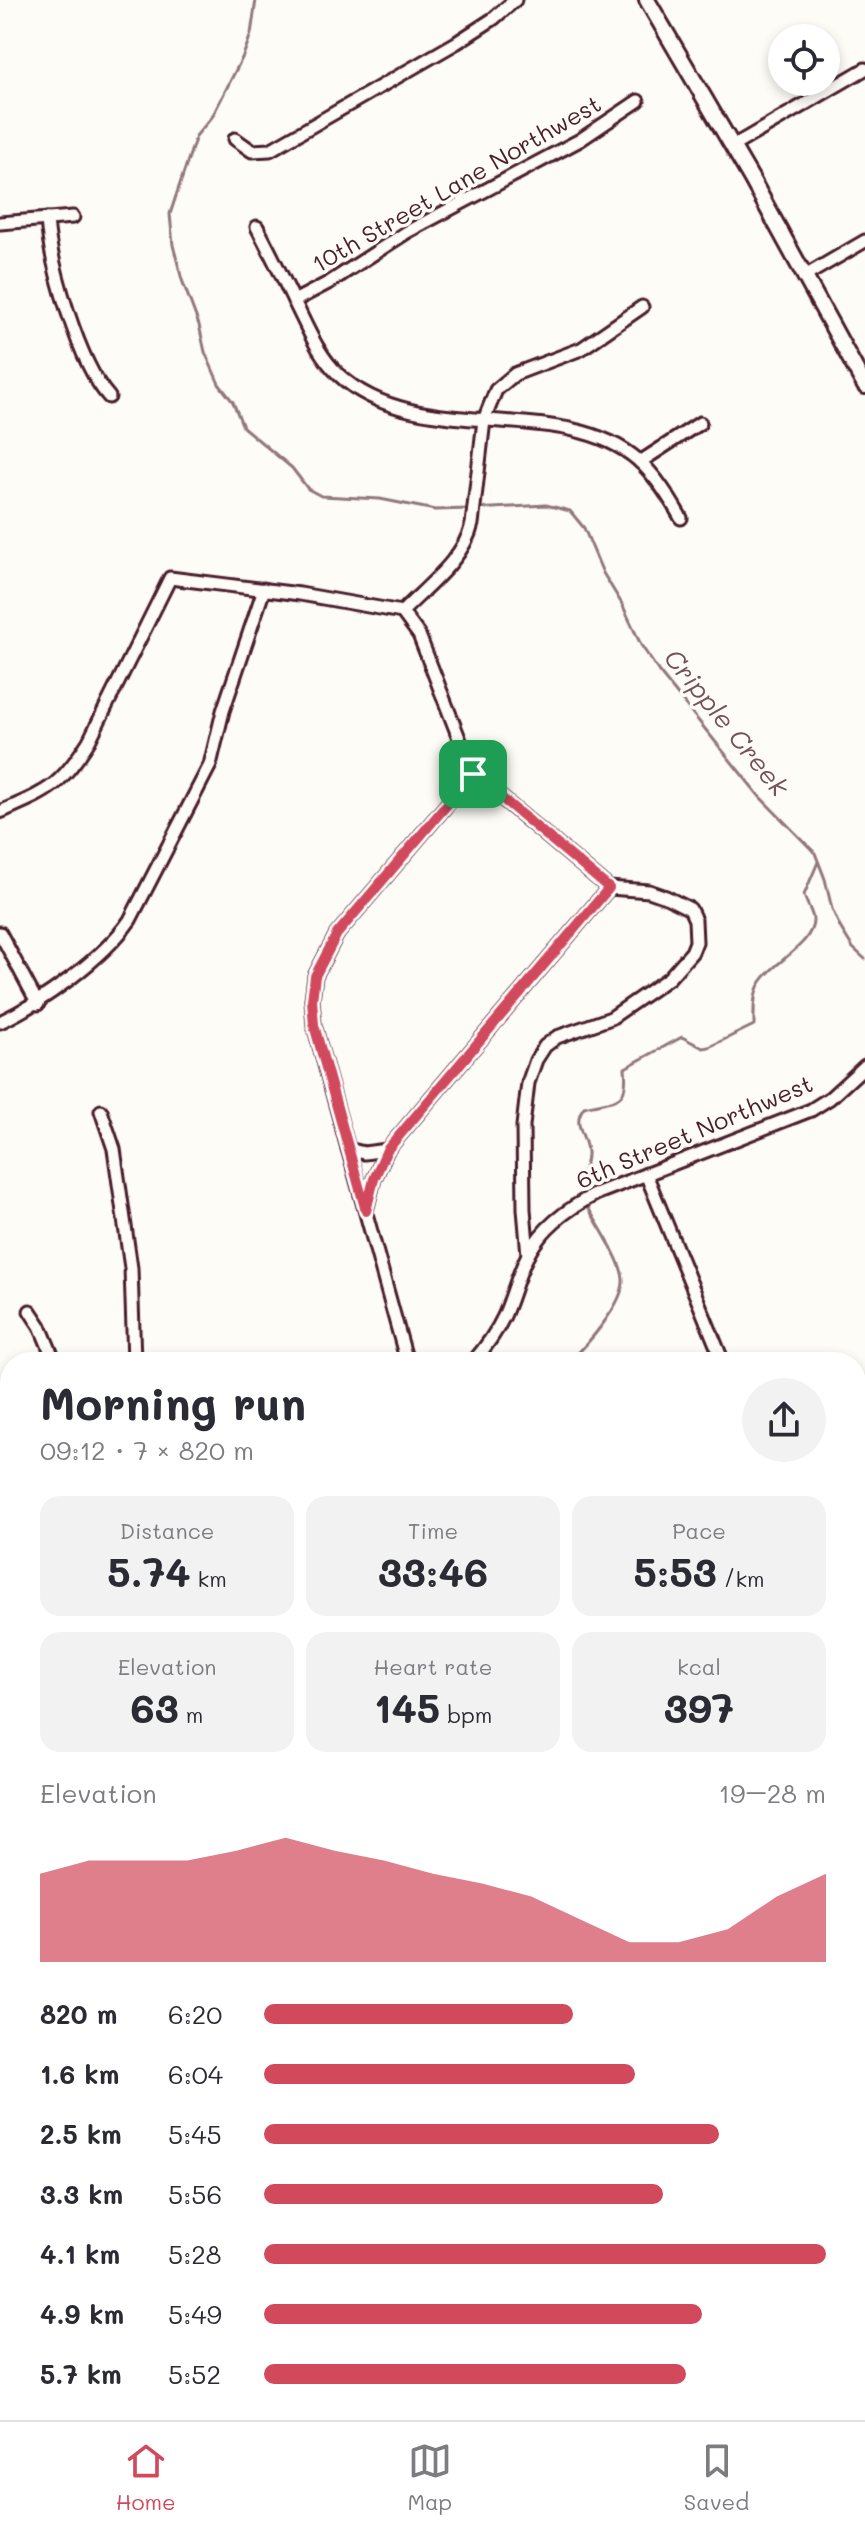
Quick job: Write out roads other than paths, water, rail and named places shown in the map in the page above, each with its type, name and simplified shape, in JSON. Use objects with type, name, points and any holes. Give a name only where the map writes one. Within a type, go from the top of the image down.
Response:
[{"type":"main road","points":[[647,0],[733,146],[865,386]]},
{"type":"street","points":[[235,139],[252,151],[270,150],[446,49],[493,19],[515,0]]},
{"type":"street","points":[[733,146],[865,69]]},
{"type":"street","name":"10th Street Lane Northwest","points":[[294,301],[330,282],[418,225],[580,140],[638,101]]},
{"type":"street","points":[[0,223],[73,217]]},
{"type":"street","points":[[47,219],[49,242],[73,321],[97,384],[109,397]]},
{"type":"street","points":[[257,227],[326,360],[361,392],[409,410],[579,432],[612,443],[640,462],[661,485],[681,518]]},
{"type":"street","points":[[805,276],[865,241]]},
{"type":"street","points":[[402,612],[459,552],[467,539],[472,524],[484,420],[496,390],[507,379],[581,349],[642,307]]},
{"type":"street","points":[[640,462],[700,423]]},
{"type":"street","points":[[0,812],[46,792],[67,775],[89,741],[170,578],[264,589],[402,612],[419,635],[473,774],[609,888],[649,891],[690,909],[695,920],[696,942],[686,962],[662,984],[626,1009],[557,1037],[545,1046],[531,1071],[523,1126],[528,1255]]},
{"type":"street","points":[[0,1022],[38,1004],[119,934],[152,881],[210,765],[223,711],[264,589]]},
{"type":"street","points":[[404,1352],[314,1025],[313,986],[324,957],[344,925],[473,774]]},
{"type":"street","points":[[366,1211],[374,1179],[387,1150],[609,888]]},
{"type":"street","points":[[0,933],[38,1004]]},
{"type":"street","name":"6th Street Northwest","points":[[481,1352],[504,1317],[528,1255],[547,1228],[568,1210],[598,1193],[811,1110],[839,1091],[865,1066]]},
{"type":"street","points":[[101,1111],[114,1149],[131,1268],[134,1352]]},
{"type":"street","points":[[348,1149],[364,1153],[387,1150]]},
{"type":"street","points":[[646,1174],[719,1352]]},
{"type":"street","points":[[30,1311],[51,1352]]},
{"type":"waterway","name":"Cripple Creek","points":[[256,0],[251,34],[243,56],[212,117],[196,136],[170,214],[173,245],[205,352],[243,427],[292,468],[308,489],[321,496],[380,499],[435,510],[469,509]]},
{"type":"waterway","name":"Cripple Creek","points":[[476,509],[546,505],[570,511],[584,528],[603,573],[659,672],[760,797],[815,853],[840,927],[853,948],[865,959]]},
{"type":"waterway","name":"Cripple Creek","points":[[580,1185],[587,1156],[579,1124],[580,1113],[584,1107],[618,1098],[625,1089],[625,1068],[682,1037],[703,1048],[754,1025],[758,987],[799,946],[812,928],[813,919],[804,895],[818,862]]},
{"type":"waterway","name":"Cripple Creek","points":[[579,1352],[611,1312],[618,1300],[623,1279],[618,1262],[587,1206]]}]
